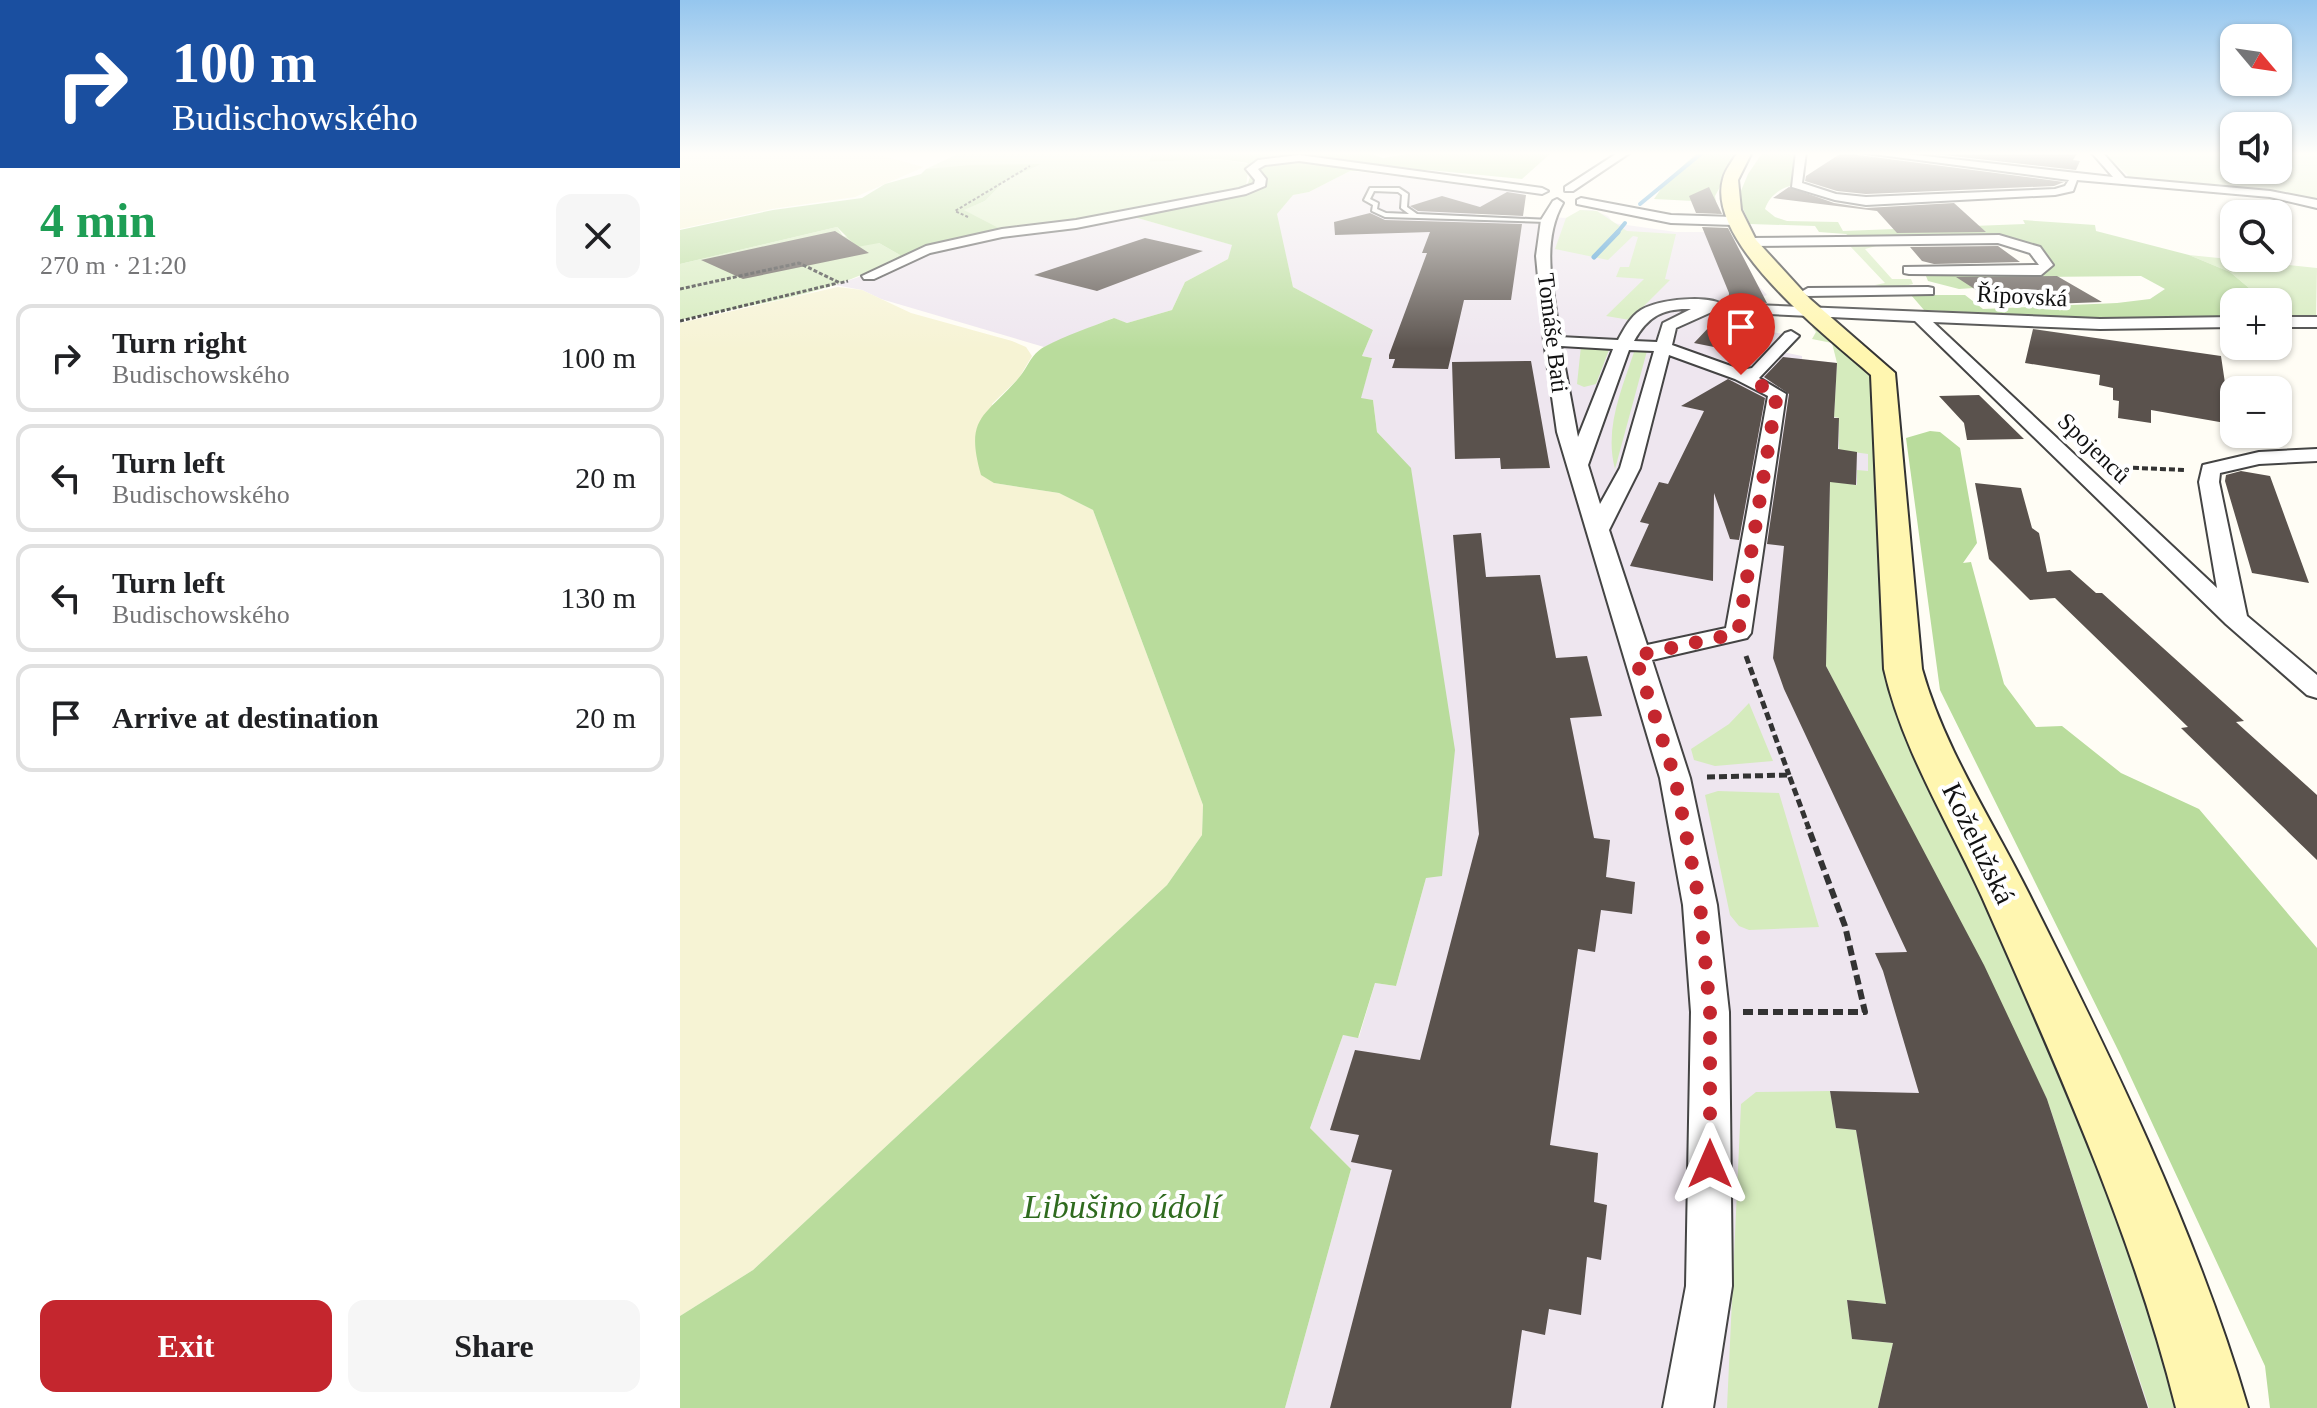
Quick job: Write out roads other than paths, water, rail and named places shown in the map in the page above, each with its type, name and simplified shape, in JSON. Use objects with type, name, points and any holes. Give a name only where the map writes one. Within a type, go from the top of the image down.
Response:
[{"type":"main road","name":"Koželužská","points":[[1734,221],[1796,313],[1883,373],[1903,669],[1913,709],[2005,895],[2126,1163],[2196,1349],[2212,1408]]},
{"type":"street","points":[[869,276],[926,250],[1002,233],[1113,218]]},
{"type":"street","points":[[1664,218],[1734,221]]},
{"type":"street","name":"Tomáše Bati","points":[[1547,220],[1543,256],[1552,341],[1567,432],[1675,778],[1700,905],[1710,1012],[1709,1286],[1688,1408]]},
{"type":"street","points":[[1750,242],[1999,239],[2035,250],[2046,265],[2041,271],[1909,270]]},
{"type":"street","points":[[1753,310],[1796,313],[1928,291],[1881,241]]},
{"type":"street","name":"Tomáše Bati","points":[[1579,463],[1624,344],[1641,316],[1667,304],[1723,307],[1692,313],[1669,326],[1663,347]]},
{"type":"street","points":[[1741,375],[1757,373],[1796,313]]},
{"type":"street","name":"Řípovská","points":[[1796,313],[2100,324],[2220,322]]},
{"type":"street","name":"Spojenců","points":[[1917,315],[2235,619],[2317,689]]},
{"type":"street","points":[[2292,322],[2317,322]]},
{"type":"street","points":[[2298,322],[2317,339]]},
{"type":"street","points":[[1552,341],[1663,347],[1741,375],[1777,394],[1738,633],[1635,656]]},
{"type":"street","points":[[1597,531],[1630,468],[1663,347]]},
{"type":"street","points":[[2235,619],[2210,472],[2229,464],[2259,458],[2317,455]]},
{"type":"lane","points":[[1486,218],[1547,220]]},
{"type":"waterway","points":[[1616,234],[1625,223]]},
{"type":"waterway","points":[[1594,257],[1618,232]]},
{"type":"tunnel","points":[[1729,307],[1753,310]]},
{"type":"park label","name":"Libušino údolí","points":[[1122,1206]]}]
